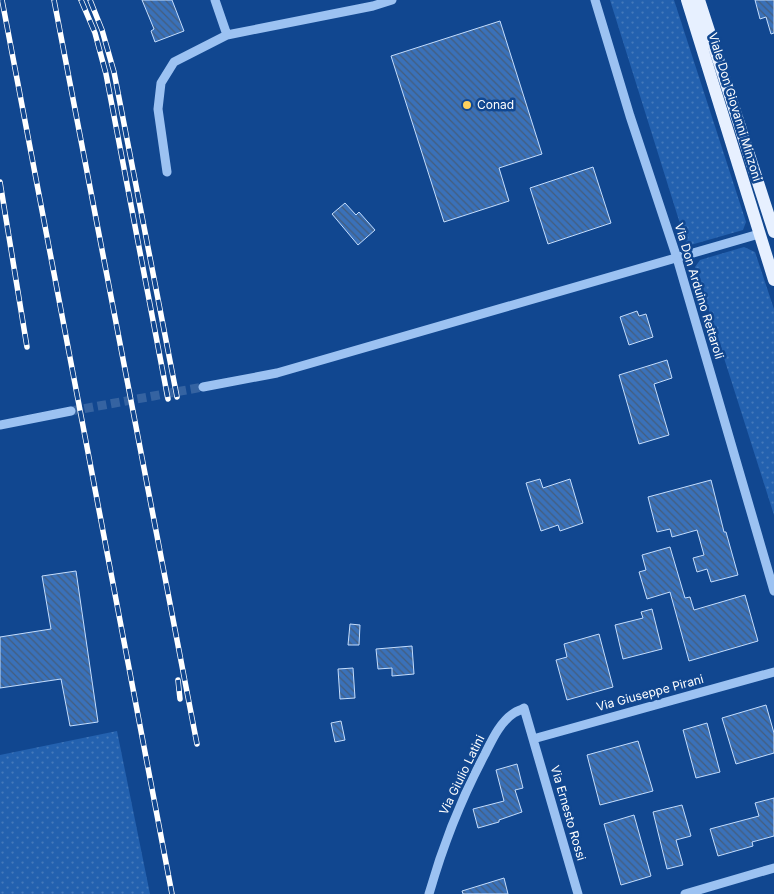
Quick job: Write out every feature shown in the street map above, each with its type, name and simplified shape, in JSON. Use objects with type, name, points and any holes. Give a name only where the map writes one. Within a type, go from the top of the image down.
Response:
[{"type":"main road","name":"Viale Don Giovanni Minzoni","points":[[687,0],[774,280]]},
{"type":"main road","name":"Viale Don Giovanni Minzoni","points":[[699,0],[774,232]]},
{"type":"street","points":[[215,0],[227,35]]},
{"type":"street","points":[[167,172],[158,109],[161,83],[174,62],[227,35],[373,6],[392,0]]},
{"type":"street","name":"Via Don Arduino Rettaroli","points":[[595,0],[630,116],[677,258],[774,591]]},
{"type":"street","points":[[204,387],[277,373],[759,234]]},
{"type":"street","points":[[0,425],[71,411]]},
{"type":"street","name":"Via Giuseppe Pirani","points":[[533,739],[774,672]]},
{"type":"street","name":"Via Giulio Latini","points":[[429,894],[452,822],[476,770],[504,722],[514,713],[524,708],[533,739]]},
{"type":"street","name":"Via Ernesto Rossi","points":[[533,739],[578,894]]},
{"type":"street","points":[[685,894],[774,868]]},
{"type":"shaded area","points":[[610,0],[674,0],[746,222],[743,230],[687,246]]},
{"type":"shaded area","points":[[744,247],[755,252],[774,309],[774,515],[695,267],[700,260]]},
{"type":"shaded area","points":[[117,731],[150,894],[0,894],[0,755]]},
{"type":"building","points":[[142,0],[172,0],[184,31],[155,42],[151,31],[154,29]]},
{"type":"building","points":[[755,0],[774,0],[774,33],[771,34],[766,17],[760,19]]},
{"type":"building","name":"Conad","points":[[500,21],[542,154],[499,168],[509,201],[444,222],[391,56]]},
{"type":"building","points":[[593,167],[611,223],[548,244],[530,188]]},
{"type":"building","points":[[345,203],[356,215],[359,212],[375,230],[358,245],[332,214]]},
{"type":"building","points":[[637,311],[639,316],[646,314],[653,337],[629,345],[620,317]]},
{"type":"building","points":[[667,360],[672,378],[654,384],[669,435],[639,444],[619,375]]},
{"type":"building","points":[[540,479],[543,488],[570,479],[583,523],[560,531],[558,525],[541,531],[526,483]]},
{"type":"building","points":[[711,480],[724,532],[726,532],[738,575],[711,582],[707,569],[697,572],[693,558],[704,555],[697,530],[672,537],[670,529],[657,532],[648,497]]},
{"type":"building","points":[[670,547],[685,598],[690,597],[694,610],[745,595],[758,641],[689,661],[670,592],[647,599],[639,572],[646,570],[642,555]]},
{"type":"building","points":[[76,571],[98,722],[70,726],[61,679],[0,688],[0,637],[51,629],[42,576]]},
{"type":"building","points":[[652,609],[662,649],[623,659],[615,625],[643,618],[641,612]]},
{"type":"building","points":[[350,624],[360,625],[359,645],[348,645]]},
{"type":"building","points":[[599,634],[613,687],[567,700],[556,660],[567,657],[564,644]]},
{"type":"building","points":[[412,646],[414,674],[392,676],[392,668],[378,669],[376,649]]},
{"type":"building","points":[[353,668],[355,698],[340,699],[338,669]]},
{"type":"building","points":[[766,705],[774,733],[774,753],[736,764],[722,718]]},
{"type":"building","points":[[341,721],[345,740],[335,742],[331,723]]},
{"type":"building","points":[[707,723],[720,772],[696,778],[683,730]]},
{"type":"building","points":[[638,741],[653,791],[600,805],[587,755]]},
{"type":"building","points":[[517,764],[523,788],[515,790],[522,812],[499,820],[499,822],[478,828],[473,809],[504,801],[496,770]]},
{"type":"building","points":[[774,798],[774,836],[752,842],[753,846],[718,856],[710,829],[759,816],[755,803]]},
{"type":"building","points":[[682,805],[691,836],[676,840],[683,865],[667,869],[653,812]]},
{"type":"building","points":[[634,815],[651,876],[621,885],[604,824]]},
{"type":"building","points":[[504,878],[508,894],[463,894],[462,891]]},
{"type":"tunnel","points":[[71,411],[203,387]]},
{"type":"railway","points":[[2,0],[172,894]]},
{"type":"railway","points":[[54,0],[197,744]]},
{"type":"railway","points":[[81,0],[95,33],[106,74],[168,399]]},
{"type":"railway","points":[[90,0],[102,30],[114,72],[177,397]]},
{"type":"railway","points":[[0,182],[27,347]]},
{"type":"railway","points":[[178,680],[180,699]]},
{"type":"place","name":"Conad","points":[[467,105]]}]
